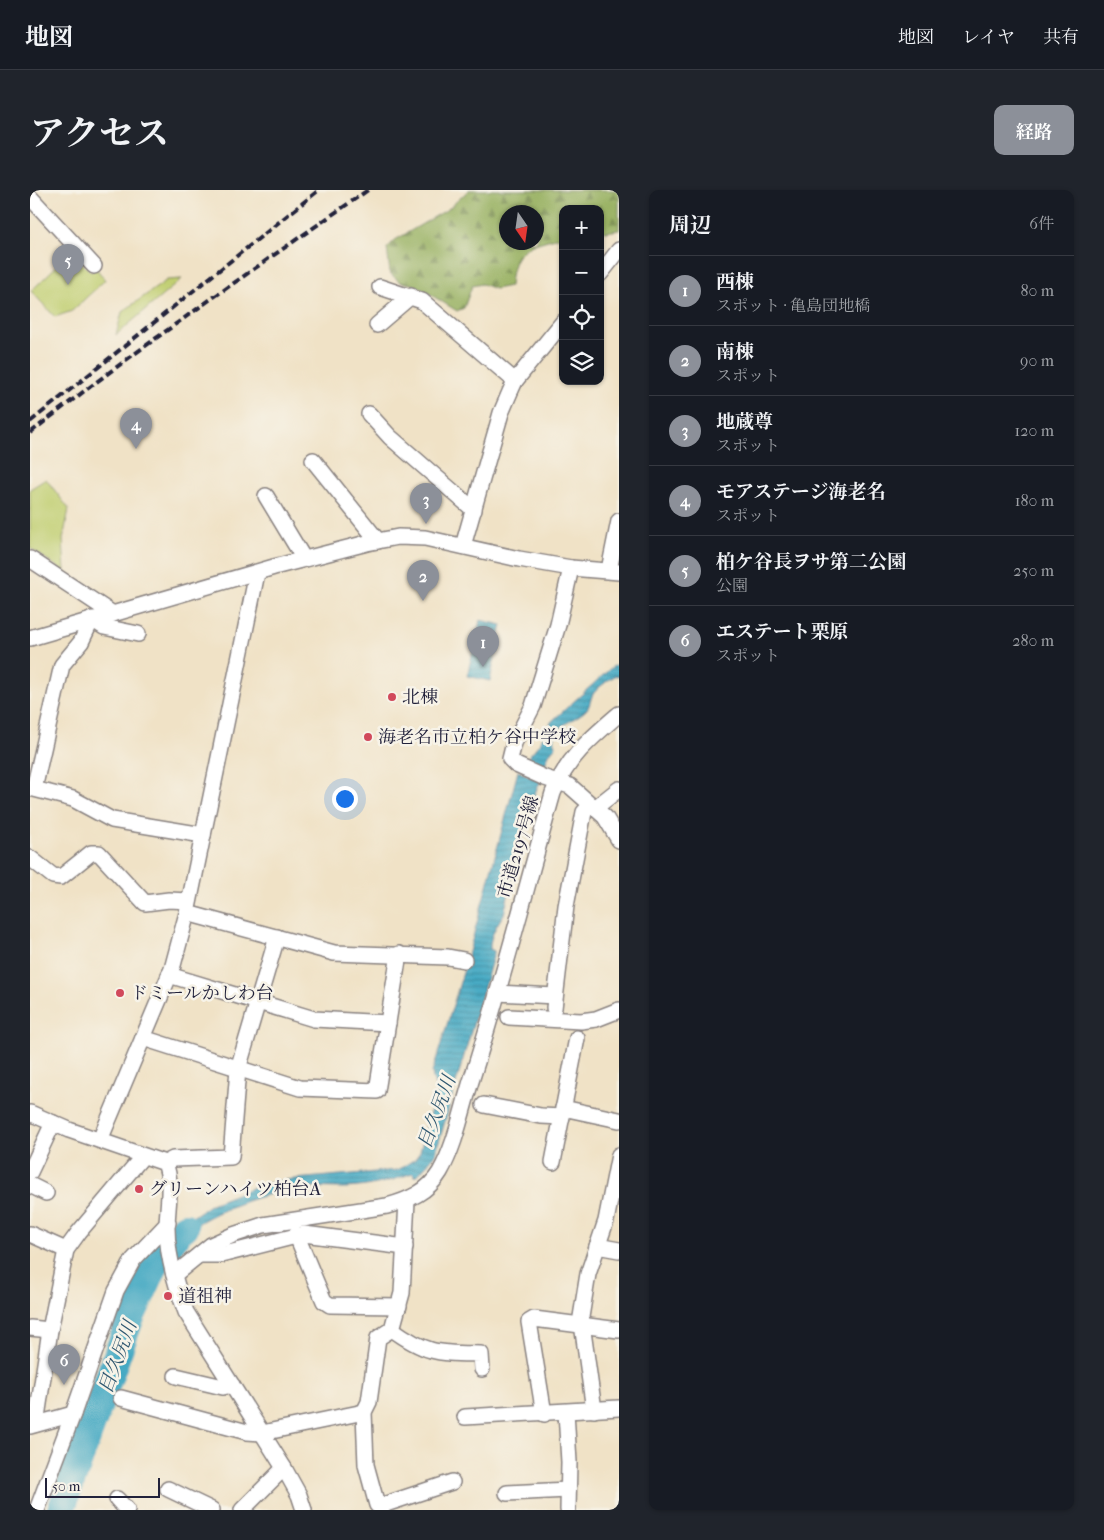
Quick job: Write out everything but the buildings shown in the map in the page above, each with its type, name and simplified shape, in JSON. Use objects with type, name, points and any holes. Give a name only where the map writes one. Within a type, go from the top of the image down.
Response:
[{"type":"street","points":[[30,197],[94,266]]},
{"type":"street","points":[[604,269],[619,250]]},
{"type":"street","points":[[380,287],[422,301],[515,381]]},
{"type":"street","points":[[377,325],[411,296]]},
{"type":"street","points":[[463,546],[501,413],[515,381],[559,327]]},
{"type":"street","points":[[369,414],[390,437],[474,510]]},
{"type":"street","points":[[313,460],[378,541]]},
{"type":"street","points":[[266,496],[304,559]]},
{"type":"street","points":[[30,638],[304,559],[398,537],[425,538],[519,559],[571,568],[614,571],[619,520]]},
{"type":"street","points":[[30,559],[113,614]]},
{"type":"street","points":[[571,568],[558,624],[533,706],[514,743],[510,759],[520,767],[570,786],[605,817],[619,840]]},
{"type":"street","points":[[100,1140],[169,975],[188,907],[257,573]]},
{"type":"street","points":[[92,620],[104,627],[138,634]]},
{"type":"street","points":[[92,620],[81,642],[62,665],[35,759],[34,789],[73,799],[112,820],[203,835]]},
{"type":"street","name":"市道2197号線","points":[[407,1201],[430,1186],[448,1154],[492,1012],[550,802],[551,780],[597,732],[619,714]]},
{"type":"street","points":[[497,993],[554,1002],[566,906],[584,812],[619,789]]},
{"type":"street","points":[[30,858],[53,876],[61,877],[92,853],[99,853],[144,903],[169,900],[278,937],[334,953],[399,954],[448,957],[464,960]]},
{"type":"street","points":[[30,1112],[53,1123],[165,1163],[174,1159],[231,1157],[238,1069],[278,937]]},
{"type":"street","points":[[143,1038],[300,1088],[377,1091],[399,954]]},
{"type":"street","points":[[169,975],[314,1019],[388,1023]]},
{"type":"street","points":[[509,1017],[580,1021],[596,1019],[619,1010]]},
{"type":"street","points":[[553,1162],[577,1038]]},
{"type":"street","points":[[484,1105],[541,1116],[563,1112],[619,1120]]},
{"type":"street","points":[[30,1172],[53,1123]]},
{"type":"street","points":[[594,1410],[580,1317],[588,1274],[615,1193],[619,1155]]},
{"type":"street","points":[[73,1414],[33,1425],[35,1390],[50,1330],[66,1250],[143,1156]]},
{"type":"street","points":[[165,1163],[169,1173],[167,1226],[174,1272],[179,1294],[186,1312],[284,1468],[299,1496],[304,1510]]},
{"type":"street","points":[[30,1185],[46,1193]]},
{"type":"street","points":[[174,1272],[211,1245],[263,1225],[387,1206],[407,1201],[402,1293],[392,1329],[378,1338],[369,1402],[364,1412],[366,1465],[377,1505],[386,1504],[452,1482]]},
{"type":"street","points":[[34,1503],[73,1414],[116,1291],[133,1260],[167,1226]]},
{"type":"street","points":[[30,1234],[66,1250]]},
{"type":"street","points":[[199,1255],[221,1255],[296,1234],[406,1247]]},
{"type":"street","points":[[296,1234],[324,1301],[330,1305],[398,1306]]},
{"type":"street","points":[[597,1246],[619,1250]]},
{"type":"street","points":[[544,1414],[529,1322],[534,1319],[619,1330]]},
{"type":"street","points":[[30,1328],[50,1330]]},
{"type":"street","points":[[392,1329],[410,1342],[426,1350],[442,1353],[481,1354],[482,1369]]},
{"type":"street","points":[[176,1376],[223,1387],[232,1385]]},
{"type":"street","points":[[121,1398],[247,1432],[262,1434],[364,1412]]},
{"type":"street","points":[[465,1417],[515,1413],[544,1414],[619,1408]]},
{"type":"street","points":[[566,1412],[568,1510]]},
{"type":"street","points":[[242,1510],[284,1468]]},
{"type":"street","points":[[168,1489],[212,1510]]},
{"type":"street","points":[[507,1492],[568,1490]]},
{"type":"green space","points":[[469,190],[619,190],[619,230],[604,232],[604,205],[559,205],[559,237],[544,241],[544,205],[499,205],[499,250],[524,250],[514,263],[510,286],[495,289],[482,284],[472,286],[464,308],[457,311],[415,285],[400,282],[390,273],[387,248],[395,240],[448,209]]},
{"type":"green space","points":[[71,252],[91,272],[96,268],[105,280],[72,311],[55,317],[31,291]]},
{"type":"green space","points":[[182,279],[116,335],[122,312],[167,280]]},
{"type":"green space","points":[[46,479],[69,509],[63,539],[65,572],[30,548],[30,489]]},
{"type":"water","points":[[480,620],[502,625],[490,681],[467,676]]},
{"type":"water","points":[[619,663],[619,677],[616,675],[600,687],[592,696],[586,710],[559,729],[555,739],[556,746],[549,754],[543,772],[523,763],[539,744],[551,722],[612,667]]},
{"type":"water","points":[[518,771],[541,781],[525,823],[504,914],[492,936],[490,949],[494,953],[436,1152],[431,1160],[416,1177],[412,1173],[371,1185],[289,1190],[241,1203],[210,1217],[185,1233],[163,1264],[160,1243],[175,1229],[211,1204],[260,1185],[283,1180],[398,1170],[415,1159],[420,1152],[430,1112],[438,1099],[432,1073],[466,963]]},
{"type":"waterway","name":"目久尻川","points":[[61,1510],[129,1322],[157,1261],[185,1227]]},
{"type":"railway","points":[[30,422],[319,190]]},
{"type":"railway","points":[[30,433],[155,339],[368,190]]},
{"type":"place","name":"柏ケ谷長ヲサ第二公園","points":[[68,285]]},
{"type":"place","name":"モアステージ海老名","points":[[136,449]]},
{"type":"place","name":"地蔵尊","points":[[426,524]]},
{"type":"place","name":"南棟","points":[[423,601]]},
{"type":"place","name":"西棟","points":[[483,667]]},
{"type":"place","name":"北棟","points":[[392,697]]},
{"type":"place","name":"海老名市立柏ケ谷中学校","points":[[368,737]]},
{"type":"place","name":"ドミールかしわ台","points":[[120,993]]},
{"type":"place","name":"グリーンハイツ柏台A","points":[[139,1189]]},
{"type":"place","name":"道祖神","points":[[168,1296]]},
{"type":"place","name":"エステート栗原","points":[[64,1385]]}]
